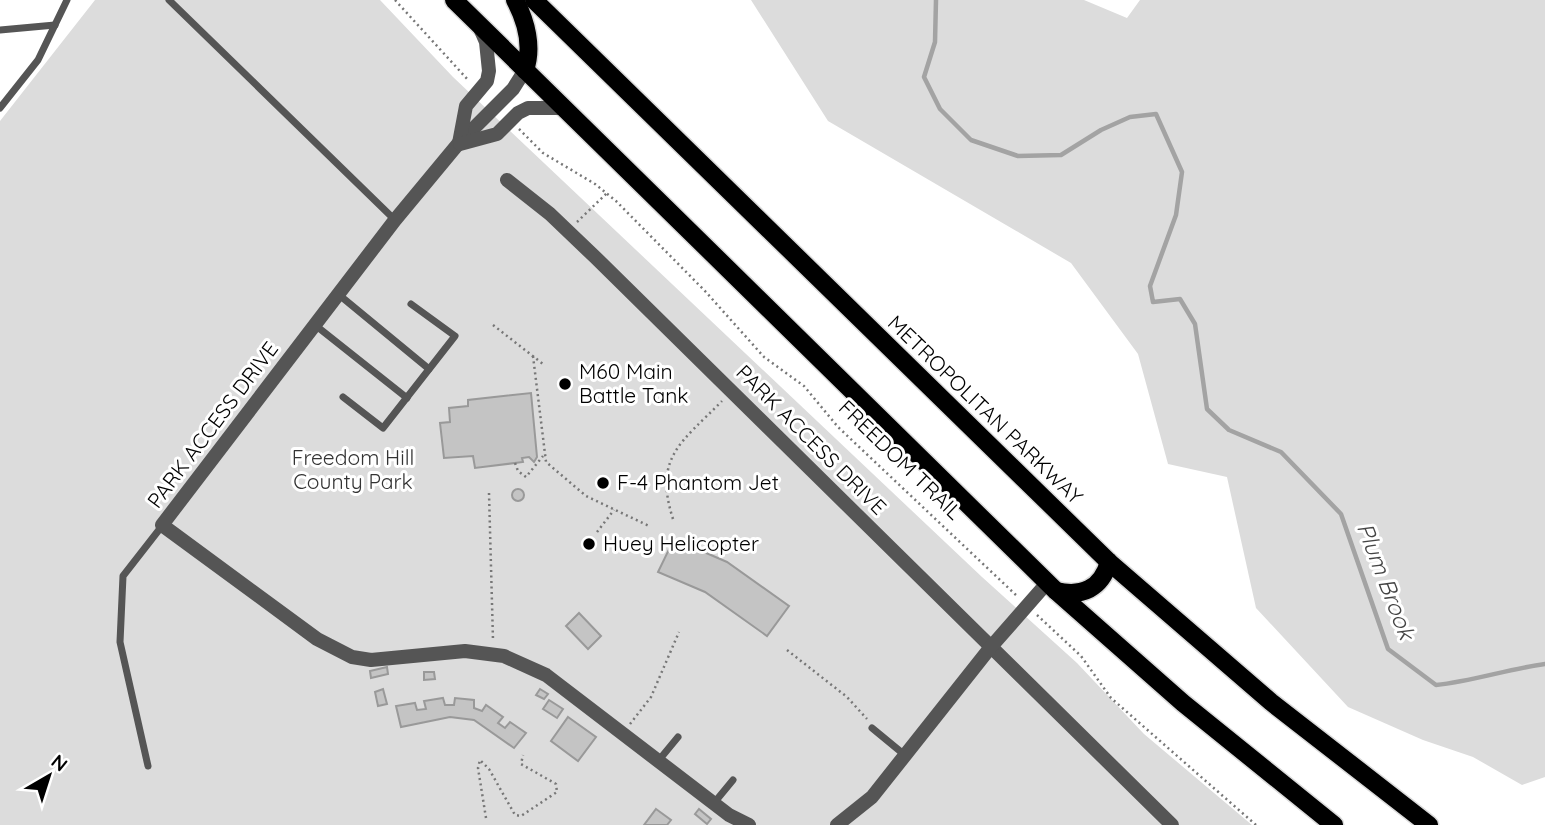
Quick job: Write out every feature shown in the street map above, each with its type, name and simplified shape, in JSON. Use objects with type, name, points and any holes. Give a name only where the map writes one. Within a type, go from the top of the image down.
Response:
[{"type":"main road","points":[[453,0],[1051,587],[1183,703],[1334,825]]},
{"type":"main road","points":[[516,0],[528,38],[529,60],[525,70]]},
{"type":"main road","name":"METROPOLITAN PARKWAY","points":[[534,0],[1109,562],[1261,693],[1429,825]]},
{"type":"main road","points":[[1051,587],[1071,595],[1090,590],[1101,579],[1109,562]]},
{"type":"street","name":"PARK ACCESS DRIVE","points":[[458,144],[466,106],[487,81],[489,71],[486,42],[479,25]]},
{"type":"street","name":"PARK ACCESS DRIVE","points":[[525,70],[513,89],[458,144],[395,220],[162,525],[334,650],[371,660],[465,651],[505,656],[546,675],[714,803],[749,825]]},
{"type":"street","points":[[458,144],[497,134],[518,113],[528,108],[564,108]]},
{"type":"street","name":"PARK ACCESS DRIVE","points":[[507,180],[566,230],[732,391],[1172,825]]},
{"type":"street","points":[[837,825],[872,796],[1026,605],[1051,587]]},
{"type":"lane","points":[[0,108],[38,60],[67,0]]},
{"type":"lane","points":[[169,0],[209,36],[395,220]]},
{"type":"lane","points":[[0,30],[55,24]]},
{"type":"lane","points":[[338,295],[429,369]]},
{"type":"lane","points":[[342,397],[383,428],[455,336],[411,304]]},
{"type":"lane","points":[[315,325],[407,398]]},
{"type":"lane","points":[[148,766],[120,642],[123,576],[162,525]]},
{"type":"lane","points":[[872,728],[906,756]]},
{"type":"lane","points":[[659,760],[678,737]]},
{"type":"lane","points":[[714,803],[733,780]]},
{"type":"path","points":[[394,0],[472,83]]},
{"type":"path","name":"FREEDOM TRAIL","points":[[516,126],[542,153],[607,192],[705,290],[764,357],[804,386],[838,426],[1082,656],[1111,698],[1256,825]]},
{"type":"path","points":[[566,230],[607,192]]},
{"type":"path","points":[[493,325],[543,364]]},
{"type":"path","points":[[533,356],[543,456],[555,473],[586,496],[649,526]]},
{"type":"path","points":[[673,519],[664,490],[666,467],[699,425],[732,391]]},
{"type":"path","points":[[515,463],[518,471],[526,477],[543,456]]},
{"type":"path","points":[[489,493],[493,647]]},
{"type":"path","points":[[597,531],[614,510]]},
{"type":"path","points":[[624,733],[651,697],[679,632]]},
{"type":"path","points":[[787,650],[847,697],[872,728]]},
{"type":"path","points":[[486,818],[478,768],[480,760],[489,769],[515,815],[520,816],[557,792],[558,785],[521,764],[523,754]]},
{"type":"green space","name":"Freedom Hill County Park","points":[[95,0],[380,0],[453,77],[982,577],[1077,663],[1144,734],[1252,825],[0,825],[0,121]]},
{"type":"green space","points":[[751,0],[1084,0],[1127,18],[1140,0],[1545,0],[1545,777],[1522,785],[1473,757],[1423,740],[1348,707],[1256,608],[1227,477],[1168,464],[1138,354],[1071,263],[828,121]]},
{"type":"building","points":[[531,393],[537,457],[534,462],[529,457],[522,458],[523,462],[475,468],[473,456],[444,458],[440,423],[450,422],[449,408],[468,406],[468,400]]},
{"type":"building","points":[[518,489],[524,495],[518,501],[512,495]]},
{"type":"building","points":[[674,539],[727,562],[789,606],[767,636],[705,592],[658,572]]},
{"type":"building","points":[[579,613],[601,636],[588,649],[566,626]]},
{"type":"building","points":[[387,667],[388,674],[371,678],[370,671]]},
{"type":"building","points":[[424,672],[434,672],[435,679],[424,680]]},
{"type":"building","points":[[383,689],[387,704],[378,706],[375,692]]},
{"type":"building","points":[[540,689],[548,694],[544,699],[536,695]]},
{"type":"building","points":[[443,698],[445,705],[454,705],[455,698],[474,700],[474,708],[482,711],[486,705],[503,717],[498,723],[505,728],[510,722],[526,733],[514,748],[474,720],[450,717],[401,727],[396,706],[415,703],[417,710],[426,709],[424,701]]},
{"type":"building","points":[[549,700],[563,709],[557,718],[543,709]]},
{"type":"building","points":[[568,717],[596,737],[578,761],[551,741]]},
{"type":"building","points":[[656,809],[671,820],[667,825],[644,825]]},
{"type":"building","points":[[699,809],[711,819],[707,824],[695,814]]},
{"type":"waterway","name":"Plum Brook","points":[[936,0],[935,42],[924,77],[940,109],[971,140],[1018,156],[1061,155],[1101,130],[1130,117],[1156,114],[1182,172],[1176,215],[1150,286],[1153,302],[1180,299],[1195,324],[1207,409],[1229,430],[1281,452],[1341,514],[1388,649],[1436,685],[1545,664]]},
{"type":"place","name":"M60 Main Battle Tank","points":[[565,384]]},
{"type":"place","name":"F-4 Phantom Jet","points":[[603,483]]},
{"type":"place","name":"Huey Helicopter","points":[[589,544]]}]
